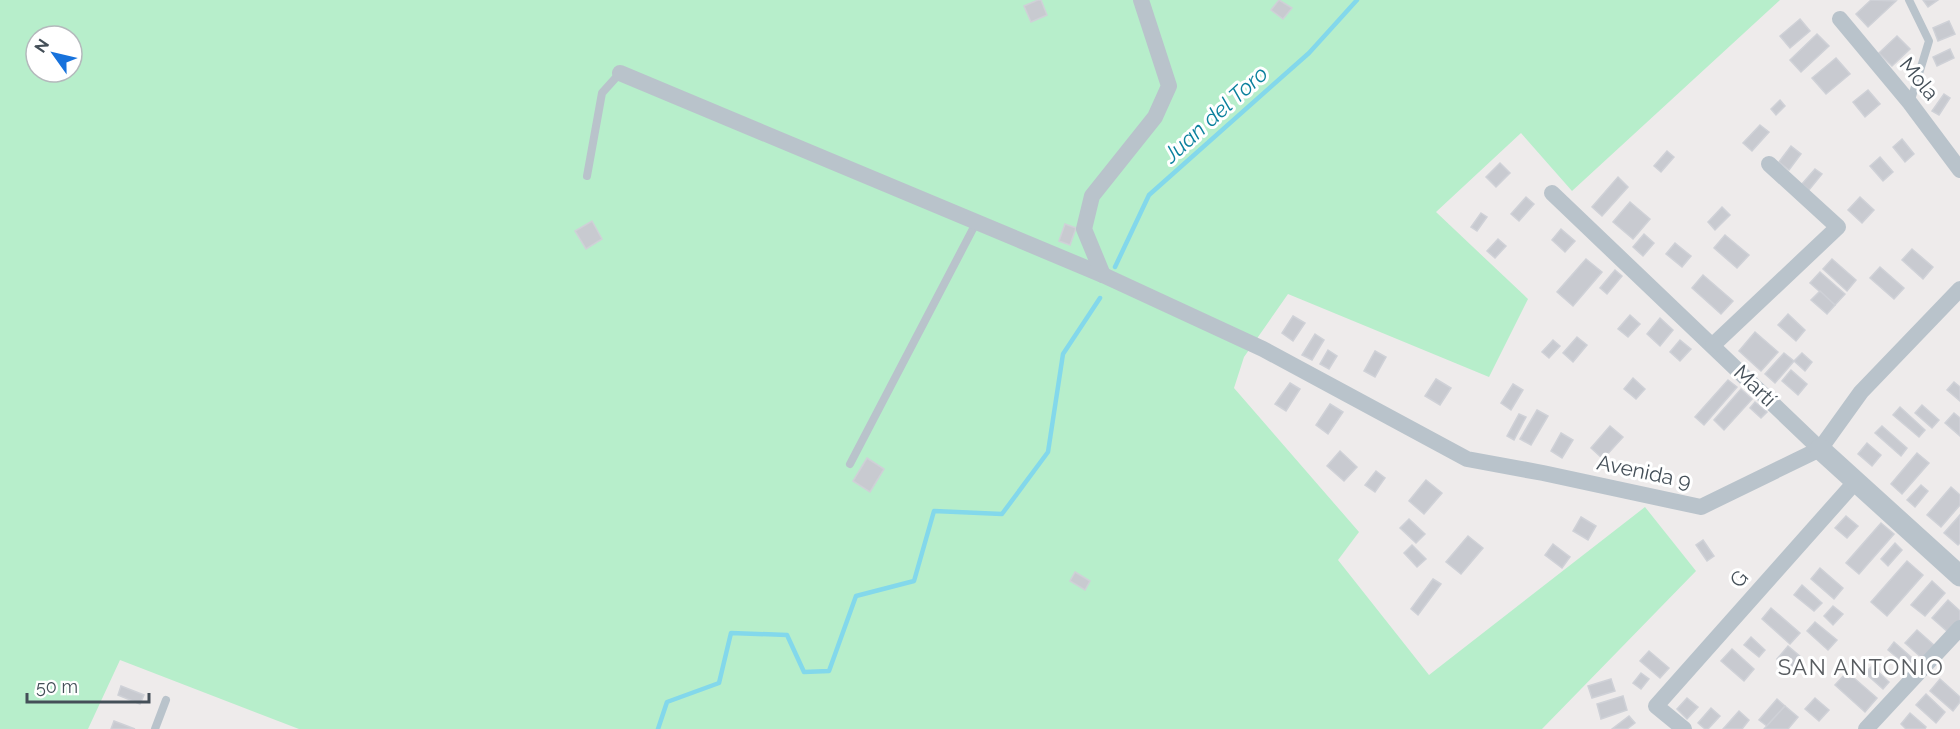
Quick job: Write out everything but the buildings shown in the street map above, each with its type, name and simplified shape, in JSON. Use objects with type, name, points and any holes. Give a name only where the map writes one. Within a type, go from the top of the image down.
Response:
[{"type":"street","points":[[1102,275],[1084,229],[1092,196],[1155,117],[1169,86],[1141,0]]},
{"type":"street","name":"Mola","points":[[1840,19],[1910,102],[1960,170]]},
{"type":"street","name":"Avenida 9","points":[[620,73],[1102,275],[1263,350],[1467,459],[1701,507],[1820,448],[1861,392],[1960,289]]},
{"type":"street","points":[[1713,345],[1838,227],[1769,165]]},
{"type":"street","name":"Martí","points":[[1552,193],[1820,448],[1960,576]]},
{"type":"street","name":"G","points":[[1684,729],[1656,706],[1857,481]]},
{"type":"street","points":[[1866,729],[1960,628]]},
{"type":"lane","points":[[1909,0],[1929,41],[1910,102]]},
{"type":"lane","points":[[586,176],[602,93],[620,73]]},
{"type":"lane","points":[[850,464],[976,223]]},
{"type":"lane","points":[[155,729],[166,700]]},
{"type":"green space","points":[[0,0],[1780,0],[1572,191],[1521,133],[1436,212],[1528,299],[1489,377],[1288,294],[1244,357],[1234,388],[1359,532],[1338,560],[1429,675],[1645,507],[1696,571],[1542,729],[299,729],[120,660],[88,729],[0,729]]},
{"type":"waterway","name":"Juan del Toro","points":[[1115,267],[1149,195],[1309,53],[1357,0]]},
{"type":"waterway","name":"Juan del Toro","points":[[658,729],[667,702],[719,683],[731,633],[787,635],[804,672],[829,671],[856,596],[914,581],[934,511],[1002,514],[1048,452],[1063,354],[1100,298]]},
{"type":"district","name":"SAN ANTONIO","points":[[1861,667]]}]
